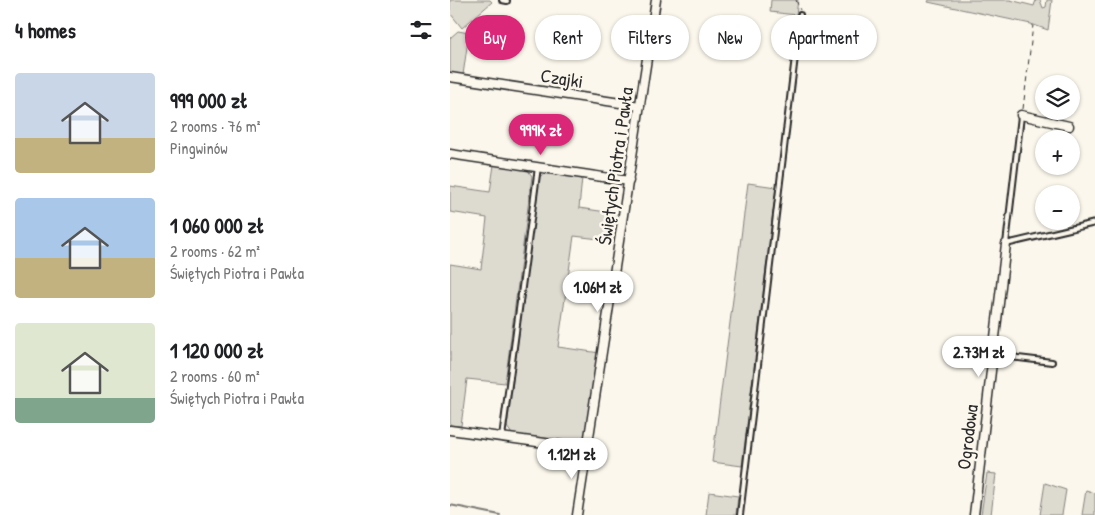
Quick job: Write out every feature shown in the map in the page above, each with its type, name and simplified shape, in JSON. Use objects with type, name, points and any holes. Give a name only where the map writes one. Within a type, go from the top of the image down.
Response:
[{"type":"street","name":"Świętych Piotra i Pawła","points":[[577,515],[630,181],[656,0]]},
{"type":"street","name":"Czajki","points":[[450,77],[640,106]]},
{"type":"street","points":[[1021,115],[1069,126]]},
{"type":"street","points":[[450,154],[630,181]]},
{"type":"street","name":"Ogrodowa","points":[[974,515],[1006,244]]},
{"type":"street","points":[[450,430],[588,449]]},
{"type":"lane","points":[[740,515],[795,60]]},
{"type":"lane","points":[[1021,115],[1006,244],[1095,223]]},
{"type":"lane","points":[[502,437],[538,167]]},
{"type":"lane","points":[[994,355],[1052,362]]},
{"type":"path","points":[[796,0],[800,15]]},
{"type":"path","points":[[1021,115],[1032,25]]},
{"type":"shaded area","points":[[450,0],[490,0],[492,2],[477,15],[465,15],[465,25],[462,28],[450,13]]},
{"type":"shaded area","points":[[771,0],[798,0],[796,15],[770,12]]},
{"type":"shaded area","points":[[929,0],[1010,0],[1034,6],[1036,0],[1040,0],[1043,8],[1046,7],[1047,0],[1052,0],[1048,30],[1031,24],[928,2]]},
{"type":"shaded area","points":[[458,31],[465,32],[463,75],[450,74],[450,38]]},
{"type":"shaded area","points":[[494,165],[527,169],[532,176],[505,383],[467,379],[461,426],[450,425],[450,264],[481,269],[487,218],[450,212],[450,186],[490,192]]},
{"type":"shaded area","points":[[545,173],[582,178],[579,208],[620,214],[616,241],[574,236],[558,347],[600,353],[587,439],[583,443],[512,434],[507,427],[539,177]]},
{"type":"shaded area","points":[[748,183],[776,187],[742,466],[712,462]]},
{"type":"shaded area","points":[[987,473],[996,474],[991,515],[981,515]]},
{"type":"shaded area","points":[[1045,483],[1066,490],[1062,515],[1040,515]]},
{"type":"shaded area","points":[[1086,490],[1095,493],[1095,515],[1082,515]]},
{"type":"shaded area","points":[[709,492],[738,496],[736,515],[706,515]]},
{"type":"waterway","points":[[450,505],[500,515]]}]
